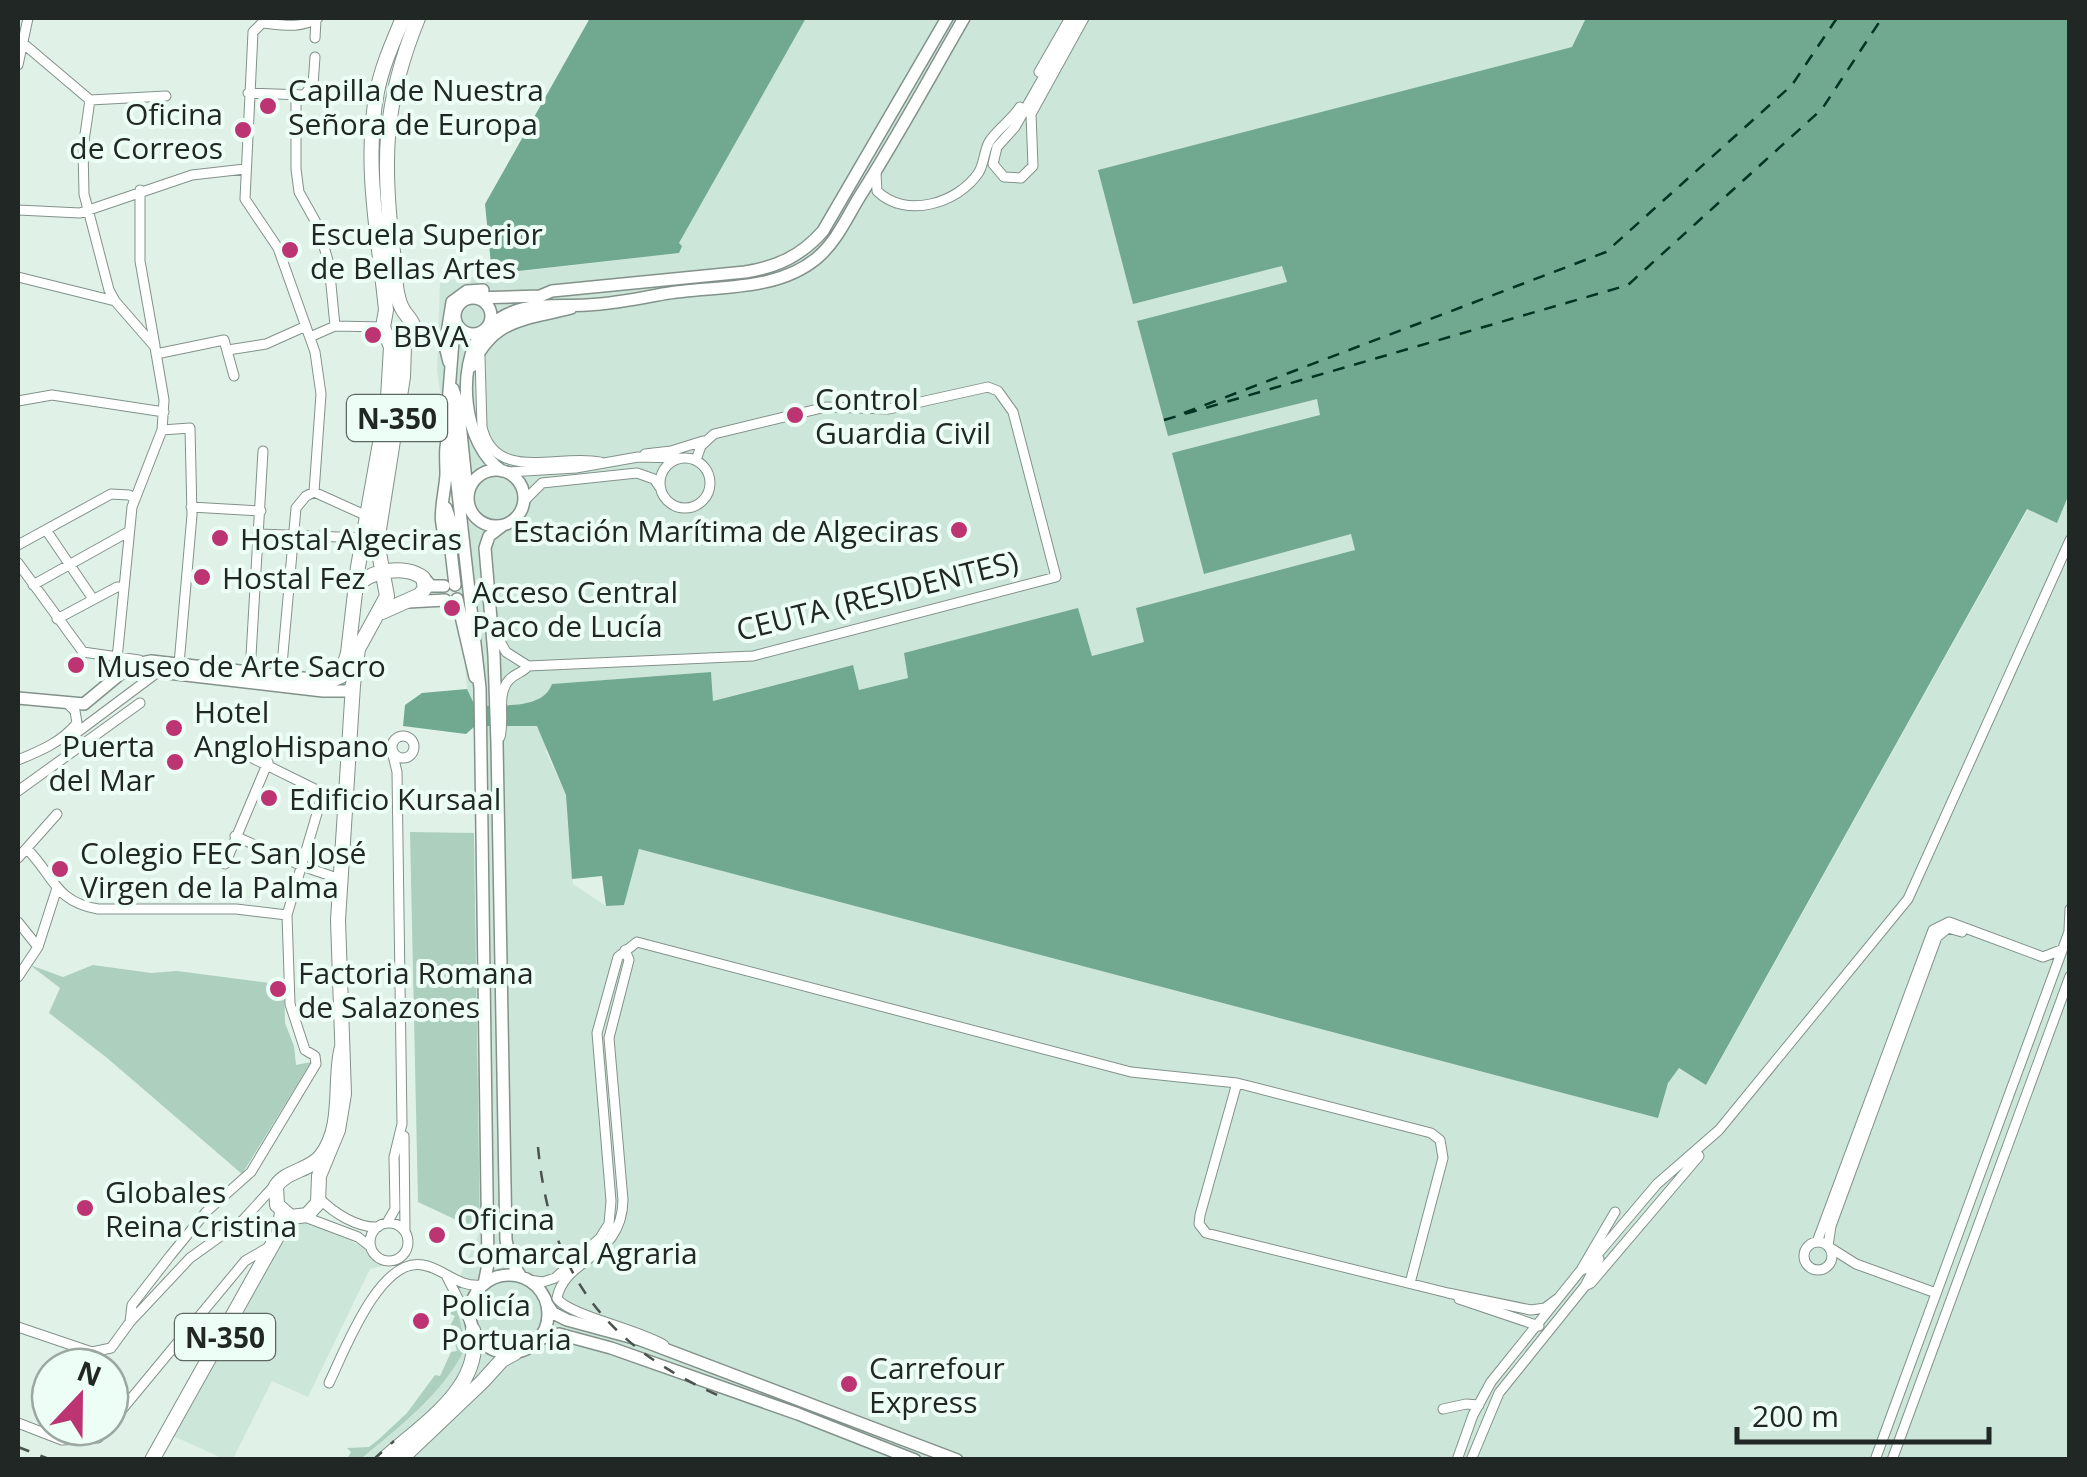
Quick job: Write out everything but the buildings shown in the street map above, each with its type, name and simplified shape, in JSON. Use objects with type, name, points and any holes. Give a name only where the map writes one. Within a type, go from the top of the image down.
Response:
[{"type":"highway","name":"N-350","points":[[342,797],[349,694],[358,649],[388,596],[376,542],[388,398],[372,138],[377,92],[403,18]]},
{"type":"highway","name":"N-350","points":[[289,1213],[274,1196],[285,1178],[316,1162],[328,1145],[337,1106],[342,1047],[338,954],[348,653],[368,516],[377,497],[404,377],[404,346],[413,326],[400,301],[389,215],[386,139],[391,98],[418,18]]},
{"type":"highway","points":[[406,314],[398,312],[386,328],[399,341],[408,338]]},
{"type":"highway","points":[[381,566],[419,576],[425,581],[423,592],[404,602],[379,615],[366,612],[362,606],[360,582],[381,566]]},
{"type":"highway","points":[[326,686],[339,679],[348,653]]},
{"type":"highway","name":"N-350","points":[[289,1213],[312,1212],[341,1117],[345,1064],[342,1047]]},
{"type":"highway","points":[[285,1178],[307,1175],[318,1193]]},
{"type":"highway","name":"N-350","points":[[154,1459],[289,1213]]},
{"type":"highway","name":"N-350","points":[[154,1459],[283,1234],[289,1213]]},
{"type":"highway","points":[[383,1460],[467,1380],[475,1353],[472,1327]]},
{"type":"highway","points":[[400,1460],[502,1360],[516,1353]]},
{"type":"main road","points":[[478,656],[480,626],[469,501],[458,404],[445,346],[448,311],[459,295],[477,290],[552,292],[758,270],[806,249],[829,222],[947,18]]},
{"type":"main road","points":[[467,384],[482,348],[502,328],[520,318],[583,305],[756,284],[795,272],[819,256],[876,173],[964,18]]},
{"type":"main road","points":[[552,292],[540,296],[473,298],[460,303],[448,404],[480,688],[488,1264],[483,1285],[471,1303],[472,1327],[488,1347],[501,1352],[516,1353],[539,1339],[560,1334],[625,1352],[915,1460]]},
{"type":"main road","points":[[473,298],[483,300],[490,308],[491,319],[470,354],[467,384],[473,434],[479,450],[520,484],[524,501],[517,517],[489,536],[485,548],[497,744],[506,1240],[510,1259],[525,1279],[540,1290],[553,1313],[567,1320],[641,1340],[957,1460]]},
{"type":"main road","points":[[456,316],[465,332],[474,334],[522,307],[552,303],[583,305]]},
{"type":"main road","points":[[451,428],[444,455],[452,546],[450,592],[480,688]]},
{"type":"main road","points":[[502,526],[484,524],[475,517],[469,501],[480,475],[505,471]]},
{"type":"main road","points":[[444,488],[440,499],[444,535],[452,546]]},
{"type":"main road","points":[[446,508],[452,518],[454,537],[465,554]]},
{"type":"main road","points":[[419,576],[450,592]]},
{"type":"main road","points":[[419,576],[428,601]]},
{"type":"main road","points":[[404,602],[428,601],[450,592]]},
{"type":"main road","points":[[154,667],[179,664],[281,676],[326,686],[340,700],[349,694]]},
{"type":"main road","points":[[18,698],[79,704],[131,665],[326,686]]},
{"type":"main road","points":[[483,1285],[504,1276],[525,1279]]},
{"type":"main road","points":[[539,1339],[546,1326],[546,1304]]},
{"type":"street","points":[[18,66],[20,41],[28,18]]},
{"type":"street","points":[[314,492],[321,394],[307,332],[278,248],[245,199],[245,169],[253,32],[262,23],[289,26],[317,18],[315,38]]},
{"type":"street","points":[[876,173],[875,185],[883,197],[897,204],[922,207],[963,187],[978,173],[990,141],[1017,112],[1077,18]]},
{"type":"street","points":[[1077,18],[1032,114],[1031,170],[1021,178],[1004,176],[993,164],[994,154],[1015,126],[1077,18]]},
{"type":"street","points":[[20,41],[90,100],[166,96]]},
{"type":"street","points":[[248,93],[304,95],[312,85],[314,57]]},
{"type":"street","points":[[296,97],[299,192],[318,226],[329,264],[335,326]]},
{"type":"street","points":[[90,100],[83,148],[87,208],[114,301],[156,350]]},
{"type":"street","points":[[18,210],[80,212],[192,175],[245,169]]},
{"type":"street","points":[[118,658],[128,532],[135,500],[162,430],[164,412],[140,262],[140,190]]},
{"type":"street","points":[[18,277],[114,301]]},
{"type":"street","points":[[228,350],[335,326],[386,328]]},
{"type":"street","points":[[156,350],[221,340],[226,342],[234,376]]},
{"type":"street","points":[[482,348],[478,382],[482,427],[484,437],[499,456],[518,463],[584,458],[600,462]]},
{"type":"street","name":"CEUTA (RESIDENTES)","points":[[528,666],[753,656],[1056,577],[1014,412],[998,392],[977,387],[889,409],[826,407],[714,434],[706,440]]},
{"type":"street","points":[[18,401],[52,395],[164,412]]},
{"type":"street","points":[[162,430],[190,428],[192,507],[179,664]]},
{"type":"street","points":[[505,471],[576,468],[706,440]]},
{"type":"street","points":[[696,460],[706,440]]},
{"type":"street","points":[[250,673],[264,452]]},
{"type":"street","points":[[524,501],[542,483],[637,473],[654,479],[674,506],[691,508],[708,494],[711,483],[705,467],[696,460],[638,457]]},
{"type":"street","points":[[660,489],[662,472],[680,458]]},
{"type":"street","points":[[314,492],[368,516]]},
{"type":"street","points":[[281,676],[296,508],[314,492]]},
{"type":"street","points":[[18,545],[112,494],[130,495],[135,500]]},
{"type":"street","points":[[192,507],[261,511]]},
{"type":"street","points":[[46,530],[94,599]]},
{"type":"street","points":[[33,585],[128,532]]},
{"type":"street","points":[[259,534],[363,546]]},
{"type":"street","points":[[1584,1286],[1591,1283],[1908,900],[2070,540]]},
{"type":"street","points":[[18,563],[83,652],[154,667]]},
{"type":"street","points":[[57,619],[117,587],[124,587]]},
{"type":"street","points":[[492,625],[506,652],[528,666],[511,677],[504,688],[502,729],[497,744]]},
{"type":"street","points":[[61,738],[71,737],[154,667]]},
{"type":"street","points":[[54,702],[69,715],[70,724],[61,738]]},
{"type":"street","points":[[18,791],[140,703]]},
{"type":"street","points":[[77,722],[74,711],[79,704]]},
{"type":"street","points":[[18,760],[61,738],[77,722],[79,704]]},
{"type":"street","points":[[260,1202],[358,1238],[382,1259],[396,1259],[407,1249],[397,772],[392,750],[394,740],[408,737],[414,746],[397,772]]},
{"type":"street","points":[[392,750],[407,757]]},
{"type":"street","points":[[242,753],[322,794],[342,797]]},
{"type":"street","points":[[225,864],[267,764]]},
{"type":"street","points":[[130,1322],[132,1305],[180,1243],[206,1212],[251,1172],[316,1064],[315,1056],[305,1050],[290,1004],[287,916],[322,794]]},
{"type":"street","points":[[18,858],[57,814]]},
{"type":"street","points":[[236,836],[340,879]]},
{"type":"street","points":[[27,848],[56,888],[76,905],[98,909],[236,908],[287,916]]},
{"type":"street","points":[[18,978],[38,947],[56,888]]},
{"type":"street","points":[[1875,1460],[2063,948],[2070,909]]},
{"type":"street","points":[[18,922],[38,947]]},
{"type":"street","points":[[1856,1264],[1812,1269],[1804,1260],[1807,1248],[1817,1242],[1933,930],[1943,923],[1955,923],[2043,957],[2063,948]]},
{"type":"street","points":[[1827,1268],[1832,1257],[1828,1247],[1831,1226],[1940,933],[1953,928],[2056,966]]},
{"type":"street","points":[[525,1279],[549,1280],[559,1275],[600,1238],[609,1224],[611,1200],[597,1033],[618,957],[634,942],[1131,1072],[1236,1083],[1431,1133],[1440,1140],[1443,1158],[1410,1283]]},
{"type":"street","points":[[626,950],[629,960],[609,1038],[623,1200],[621,1222],[611,1240],[560,1286],[557,1298],[563,1308],[648,1335],[679,1355]]},
{"type":"street","points":[[1892,1460],[2070,976]]},
{"type":"street","points":[[1236,1083],[1200,1216],[1201,1229],[1505,1309],[1545,1324]]},
{"type":"street","points":[[371,1247],[372,1234],[395,1209],[394,1158],[402,1124]]},
{"type":"street","points":[[1581,1270],[1586,1269],[1656,1184],[1719,1130]]},
{"type":"street","points":[[18,1327],[98,1352],[116,1344],[130,1322],[190,1258],[232,1228],[285,1178]]},
{"type":"street","points":[[318,1193],[333,1212],[369,1228],[397,1224],[405,1230]]},
{"type":"street","points":[[1457,1460],[1478,1405],[1500,1369],[1528,1334],[1545,1324],[1584,1286],[1618,1214],[1557,1299],[1545,1324],[1490,1409],[1471,1460]]},
{"type":"street","points":[[1817,1242],[1856,1264],[1936,1293]]},
{"type":"street","points":[[130,1401],[245,1261],[272,1246]]},
{"type":"street","points":[[329,1383],[376,1291],[412,1264],[431,1267],[472,1286],[483,1285]]},
{"type":"street","points":[[234,1276],[246,1272],[252,1280]]},
{"type":"street","points":[[447,1277],[472,1327]]},
{"type":"street","points":[[1505,1309],[1538,1310],[1557,1299]]},
{"type":"street","points":[[1505,1309],[1528,1334]]},
{"type":"street","points":[[1443,1409],[1466,1404],[1490,1409]]},
{"type":"shaded area","points":[[590,18],[806,18],[679,243],[679,253],[492,274],[485,204]]},
{"type":"shaded area","points":[[806,18],[1586,18],[1573,47],[1098,170],[1282,266],[1287,283],[1137,321],[1168,435],[1317,398],[1321,414],[1204,574],[1351,533],[1355,550],[1137,608],[1145,642],[1092,656],[1078,609],[904,653],[909,678],[858,691],[852,665],[712,701],[711,672],[552,684],[546,752],[566,795],[573,884],[606,906],[624,904],[639,849],[1658,1118],[1668,1083],[1679,1068],[1707,1084],[2028,509],[2057,522],[2069,494],[2069,1459],[361,1460],[410,1417],[465,1349],[453,1292],[480,1231],[474,706],[467,689],[447,438],[437,371],[440,281],[679,253],[679,243]]},
{"type":"shaded area","points":[[1586,18],[2069,18],[2069,494],[2057,523],[2027,509],[1706,1085],[1679,1068],[1668,1083],[1658,1118],[639,849],[624,905],[606,906],[602,876],[572,879],[566,795],[537,726],[475,726],[466,734],[403,726],[405,705],[422,693],[467,689],[475,706],[508,705],[539,699],[552,684],[711,672],[713,701],[853,665],[859,690],[908,678],[904,653],[1078,608],[1092,656],[1144,642],[1136,608],[1355,550],[1351,534],[1204,574],[1172,453],[1320,415],[1317,399],[1168,436],[1137,321],[1287,282],[1282,266],[1133,304],[1098,170],[1572,47]]},
{"type":"shaded area","points":[[410,832],[474,833],[480,1231],[418,1202]]},
{"type":"shaded area","points":[[30,965],[63,977],[93,965],[284,985],[285,1023],[296,1065],[311,1062],[242,1174],[49,1013],[60,988]]},
{"type":"shaded area","points":[[298,1221],[311,1222],[368,1249],[377,1262],[386,1265],[370,1269],[308,1397],[272,1381],[233,1459],[224,1459],[173,1436],[290,1228]]},
{"type":"shaded area","points":[[453,1308],[457,1309],[466,1346],[446,1379],[420,1408],[361,1459],[347,1459],[351,1452],[347,1448],[369,1447],[407,1413],[435,1375],[440,1376],[451,1352],[457,1351],[452,1332],[447,1332],[455,1316],[450,1314]]},
{"type":"ferry route","points":[[1184,413],[1606,252],[1792,85],[1837,18]]},
{"type":"ferry route","points":[[1164,420],[1628,285],[1822,109],[1882,18]]},
{"type":"railway","points":[[538,1147],[555,1232],[591,1300],[616,1329],[646,1354],[722,1397]]},
{"type":"railway","points":[[373,1460],[394,1441]]},
{"type":"railway","points":[[18,1447],[52,1460]]},
{"type":"place","name":"Capilla de Nuestra Señora de Europa","points":[[268,106]]},
{"type":"place","name":"Oficina de Correos","points":[[243,130]]},
{"type":"place","name":"Escuela Superior de Bellas Artes","points":[[290,250]]},
{"type":"place","name":"BBVA","points":[[373,335]]},
{"type":"place","name":"Control Guardia Civil","points":[[795,415]]},
{"type":"place","name":"Estación Marítima de Algeciras","points":[[959,530]]},
{"type":"place","name":"Hostal Algeciras","points":[[220,538]]},
{"type":"place","name":"Hostal Fez","points":[[202,577]]},
{"type":"place","name":"Acceso Central Paco de Lucía","points":[[452,608]]},
{"type":"place","name":"Museo de Arte Sacro","points":[[76,665]]},
{"type":"place","name":"Hotel AngloHispano","points":[[174,728]]},
{"type":"place","name":"Puerta del Mar","points":[[175,762]]},
{"type":"place","name":"Edificio Kursaal","points":[[269,798]]},
{"type":"place","name":"Colegio FEC San José Virgen de la Palma","points":[[60,869]]},
{"type":"place","name":"Factoria Romana de Salazones","points":[[278,989]]},
{"type":"place","name":"Globales Reina Cristina","points":[[85,1208]]},
{"type":"place","name":"Oficina Comarcal Agraria","points":[[437,1235]]},
{"type":"place","name":"Policía Portuaria","points":[[421,1321]]},
{"type":"place","name":"Carrefour Express","points":[[849,1384]]}]
